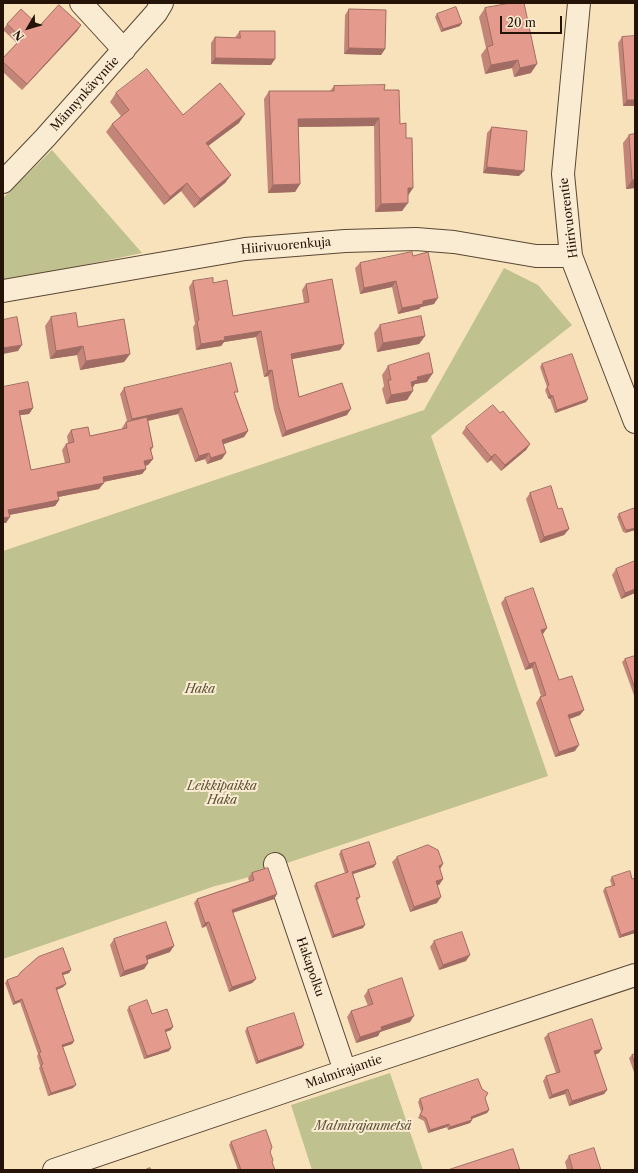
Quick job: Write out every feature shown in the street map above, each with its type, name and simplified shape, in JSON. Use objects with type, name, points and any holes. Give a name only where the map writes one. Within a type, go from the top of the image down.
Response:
[{"type":"street","points":[[81,3],[124,50]]},
{"type":"street","name":"Männynkävyntie","points":[[3,182],[45,138],[124,50],[156,13],[162,3]]},
{"type":"street","name":"Hiirivuorentie","points":[[579,3],[563,174],[571,256],[635,422]]},
{"type":"street","name":"Hiirivuorenkuja","points":[[3,291],[245,249],[345,241],[416,239],[454,242],[536,256],[571,256]]},
{"type":"street","name":"Hakapolku","points":[[275,864],[345,1071]]},
{"type":"street","name":"Malmirajantie","points":[[54,1170],[345,1071],[635,975]]},
{"type":"green space","points":[[52,150],[142,253],[3,282],[3,198]]},
{"type":"green space","name":"Haka","points":[[504,268],[538,285],[572,325],[431,436],[548,776],[284,864],[259,874],[215,886],[3,959],[3,551],[424,410]]},
{"type":"green space","name":"Malmirajanmetsä","points":[[390,1073],[423,1170],[312,1170],[291,1105]]},
{"type":"building","points":[[511,3],[524,3],[537,64],[520,68],[518,60],[491,65],[487,47],[493,45],[485,8]]},
{"type":"building","points":[[59,5],[81,25],[27,84],[3,62],[3,58],[22,38],[7,24],[21,9],[39,26]]},
{"type":"building","points":[[456,7],[462,23],[443,29],[437,14]]},
{"type":"building","points":[[349,9],[386,10],[385,49],[349,48]]},
{"type":"building","points":[[240,31],[275,31],[275,59],[215,58],[215,37],[240,38]]},
{"type":"building","points":[[635,36],[635,100],[627,100],[622,37]]},
{"type":"building","points":[[147,69],[183,115],[220,83],[245,114],[206,143],[231,175],[200,199],[187,183],[170,197],[112,124],[129,110],[116,93]]},
{"type":"building","points":[[385,85],[384,90],[399,90],[400,124],[406,123],[406,138],[412,138],[413,188],[408,188],[408,203],[381,204],[379,118],[298,119],[300,184],[273,185],[269,91],[334,91],[334,86]]},
{"type":"building","points":[[492,127],[527,131],[524,171],[487,167]]},
{"type":"building","points":[[635,134],[635,180],[632,180],[629,135]]},
{"type":"building","points":[[412,252],[413,256],[428,252],[438,298],[423,301],[423,304],[402,308],[396,281],[364,288],[360,263]]},
{"type":"building","points":[[213,278],[213,283],[227,280],[233,316],[309,302],[306,284],[332,279],[344,344],[291,354],[299,397],[342,383],[351,409],[286,431],[278,404],[272,370],[268,371],[261,331],[224,337],[225,340],[201,344],[193,281]]},
{"type":"building","points":[[76,313],[78,327],[124,319],[130,354],[86,361],[83,346],[56,351],[51,317]]},
{"type":"building","points":[[421,316],[425,336],[383,343],[380,325]]},
{"type":"building","points":[[17,317],[22,345],[3,348],[3,320]]},
{"type":"building","points":[[429,353],[433,373],[417,377],[418,380],[411,382],[413,391],[391,395],[388,380],[391,380],[388,366]]},
{"type":"building","points":[[572,354],[588,399],[557,410],[553,396],[550,395],[547,387],[549,385],[542,364]]},
{"type":"building","points":[[231,363],[238,392],[234,392],[248,431],[222,440],[226,453],[211,458],[209,453],[199,456],[182,408],[132,419],[124,388]]},
{"type":"building","points":[[28,382],[33,408],[19,411],[31,470],[70,462],[66,444],[74,442],[71,430],[88,427],[90,436],[127,428],[126,422],[147,417],[153,447],[150,448],[153,459],[144,461],[146,469],[103,477],[104,483],[57,492],[59,500],[8,510],[10,517],[3,518],[3,387]]},
{"type":"building","points":[[493,405],[500,413],[503,411],[530,444],[505,465],[495,454],[491,457],[466,427]]},
{"type":"building","points":[[551,486],[558,509],[562,508],[569,529],[544,537],[530,493]]},
{"type":"building","points":[[635,508],[635,528],[627,530],[625,529],[619,514]]},
{"type":"building","points":[[635,561],[635,589],[625,593],[616,569]]},
{"type":"building","points":[[533,588],[547,628],[541,630],[559,680],[572,676],[584,710],[568,715],[579,745],[559,752],[540,697],[546,695],[535,662],[529,664],[505,598]]},
{"type":"building","points":[[635,656],[635,689],[625,659]]},
{"type":"building","points":[[369,842],[376,864],[352,872],[360,897],[356,898],[365,925],[334,935],[316,883],[348,872],[341,851]]},
{"type":"building","points":[[428,845],[438,850],[443,864],[439,866],[443,879],[436,881],[441,897],[414,907],[397,857]]},
{"type":"building","points":[[268,868],[277,894],[232,910],[256,979],[232,987],[209,922],[205,923],[197,899],[254,880],[252,873]]},
{"type":"building","points":[[630,871],[632,879],[635,878],[635,930],[621,935],[605,888],[615,885],[612,877]]},
{"type":"building","points":[[166,922],[174,946],[146,956],[148,963],[124,971],[114,939]]},
{"type":"building","points":[[462,932],[470,955],[443,965],[434,941]]},
{"type":"building","points":[[63,948],[71,970],[62,973],[66,984],[56,988],[74,1041],[62,1045],[76,1085],[51,1093],[41,1065],[43,1064],[39,1053],[41,1052],[22,999],[15,1002],[7,980],[18,976],[38,957]]},
{"type":"building","points":[[402,978],[414,1016],[381,1027],[382,1030],[360,1037],[351,1011],[373,1004],[368,990]]},
{"type":"building","points":[[147,1000],[152,1014],[167,1009],[173,1027],[165,1030],[171,1048],[147,1056],[129,1007]]},
{"type":"building","points":[[294,1013],[304,1045],[258,1061],[247,1028]]},
{"type":"building","points":[[592,1019],[602,1049],[594,1051],[607,1090],[572,1101],[568,1089],[552,1095],[546,1076],[560,1072],[548,1034]]},
{"type":"building","points":[[635,1054],[635,1065],[632,1055]]},
{"type":"building","points":[[478,1079],[482,1089],[488,1093],[485,1098],[489,1110],[471,1117],[472,1120],[450,1127],[449,1124],[430,1130],[426,1118],[420,1115],[423,1109],[420,1099]]},
{"type":"building","points":[[266,1130],[272,1147],[270,1152],[275,1170],[241,1170],[231,1142]]},
{"type":"building","points":[[594,1148],[601,1170],[573,1170],[569,1156]]},
{"type":"building","points":[[513,1149],[520,1170],[448,1170]]},
{"type":"park label","name":"Leikkipaikka Haka","points":[[222,794]]}]
